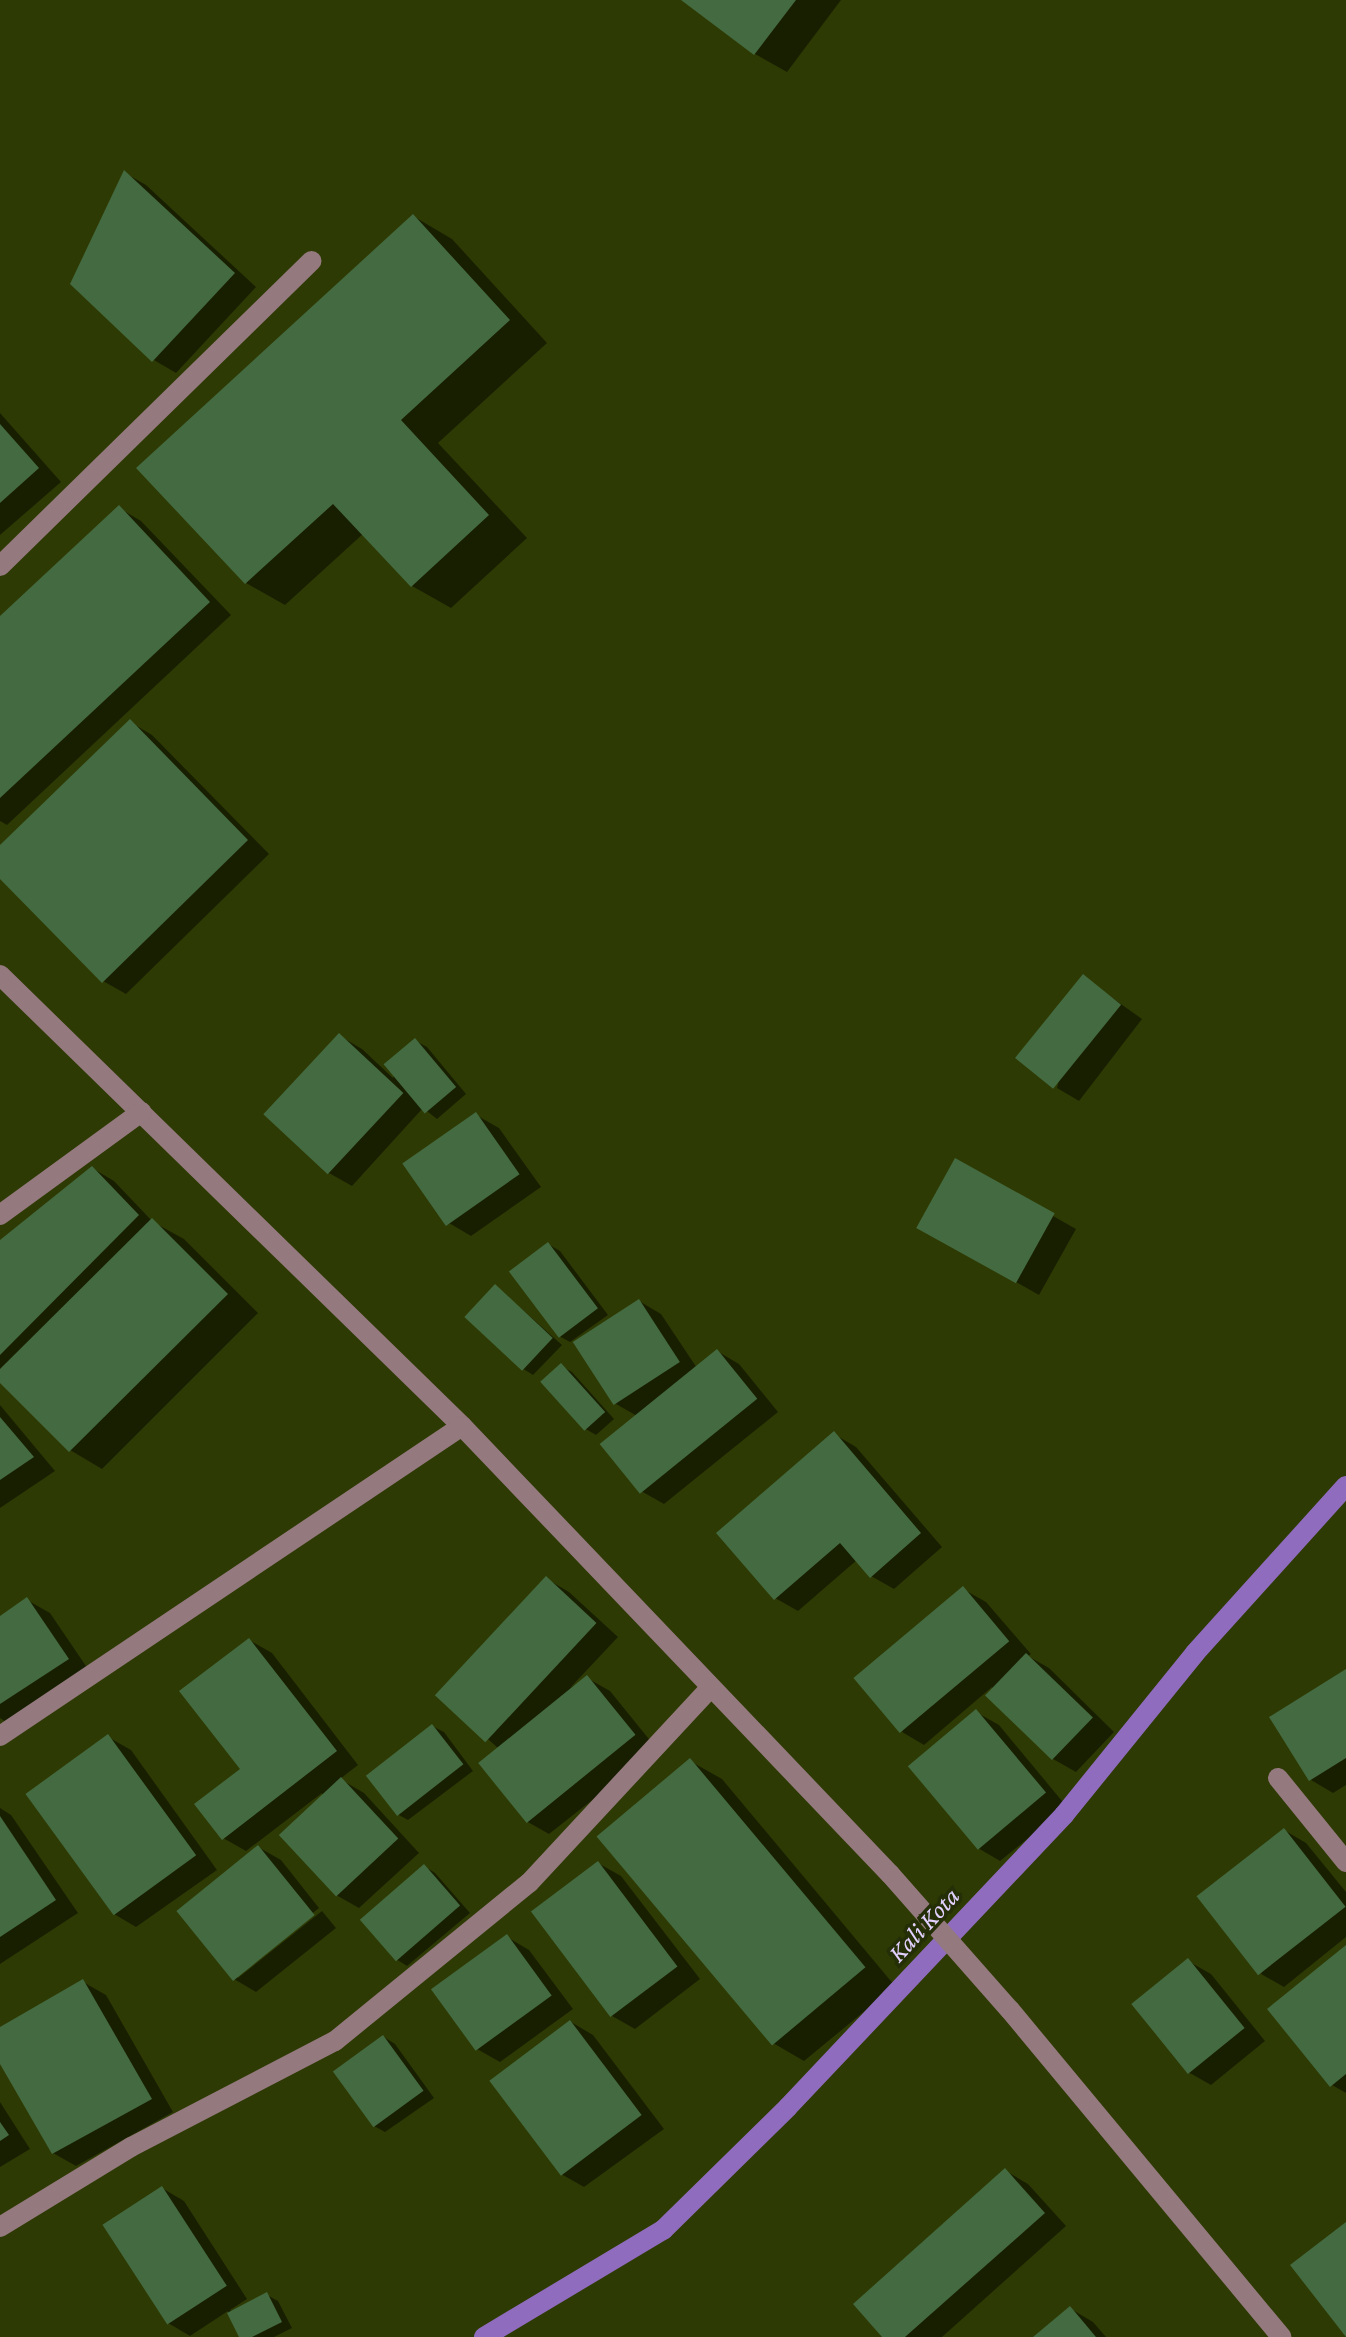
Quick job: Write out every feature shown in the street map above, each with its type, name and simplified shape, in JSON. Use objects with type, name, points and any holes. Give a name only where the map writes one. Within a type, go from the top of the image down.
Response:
[{"type":"street","points":[[0,566],[311,261]]},
{"type":"street","points":[[0,975],[462,1426],[890,1874],[1010,2010],[1281,2337]]},
{"type":"street","points":[[0,1215],[141,1112]]},
{"type":"street","points":[[0,1736],[462,1426]]},
{"type":"street","points":[[0,2227],[131,2147],[335,2041],[529,1883],[711,1687]]},
{"type":"street","points":[[1278,1778],[1346,1862]]},
{"type":"building","points":[[681,0],[796,0],[754,55]]},
{"type":"building","points":[[124,170],[235,273],[152,362],[70,284]]},
{"type":"building","points":[[413,214],[510,320],[401,420],[489,515],[411,587],[333,504],[245,584],[136,468]]},
{"type":"building","points":[[0,424],[39,468],[0,503]]},
{"type":"building","points":[[119,505],[210,602],[0,798],[0,616]]},
{"type":"building","points":[[130,719],[248,840],[102,983],[0,879],[0,845]]},
{"type":"building","points":[[1083,974],[1121,1005],[1053,1089],[1015,1058]]},
{"type":"building","points":[[339,1033],[403,1093],[328,1174],[263,1114]]},
{"type":"building","points":[[415,1038],[456,1087],[425,1113],[384,1064]]},
{"type":"building","points":[[476,1112],[520,1174],[446,1226],[402,1164]]},
{"type":"building","points":[[955,1158],[1055,1213],[1016,1283],[916,1228]]},
{"type":"building","points":[[92,1166],[139,1215],[0,1355],[0,1240]]},
{"type":"building","points":[[152,1218],[228,1294],[69,1452],[0,1383],[0,1369]]},
{"type":"building","points":[[548,1242],[598,1308],[559,1338],[509,1271]]},
{"type":"building","points":[[495,1284],[553,1338],[522,1371],[464,1317]]},
{"type":"building","points":[[639,1299],[680,1362],[614,1405],[573,1342]]},
{"type":"building","points":[[717,1349],[757,1399],[640,1494],[600,1444]]},
{"type":"building","points":[[561,1363],[605,1412],[584,1431],[540,1382]]},
{"type":"building","points":[[0,1417],[34,1457],[0,1480]]},
{"type":"building","points":[[834,1431],[921,1533],[870,1578],[840,1543],[774,1600],[716,1533]]},
{"type":"building","points":[[546,1576],[596,1623],[485,1742],[435,1695]]},
{"type":"building","points":[[963,1586],[1009,1641],[900,1733],[853,1678]]},
{"type":"building","points":[[27,1597],[69,1659],[0,1704],[0,1616]]},
{"type":"building","points":[[249,1638],[337,1751],[222,1840],[194,1804],[240,1769],[179,1691]]},
{"type":"building","points":[[1026,1653],[1093,1718],[1052,1760],[985,1695]]},
{"type":"building","points":[[1346,1669],[1346,1758],[1309,1781],[1269,1717]]},
{"type":"building","points":[[587,1675],[635,1735],[527,1823],[478,1763]]},
{"type":"building","points":[[976,1709],[1046,1792],[978,1850],[908,1766]]},
{"type":"building","points":[[432,1724],[463,1764],[397,1816],[366,1776]]},
{"type":"building","points":[[108,1734],[196,1855],[114,1915],[25,1794]]},
{"type":"building","points":[[690,1758],[865,1967],[772,2046],[597,1836]]},
{"type":"building","points":[[341,1777],[398,1838],[336,1896],[279,1835]]},
{"type":"building","points":[[0,1816],[56,1900],[0,1937]]},
{"type":"building","points":[[1284,1828],[1346,1907],[1258,1975],[1197,1896]]},
{"type":"building","points":[[258,1845],[315,1915],[233,1981],[176,1911]]},
{"type":"building","points":[[598,1861],[677,1966],[610,2017],[531,1912]]},
{"type":"building","points":[[424,1864],[460,1906],[396,1961],[360,1920]]},
{"type":"building","points":[[507,1934],[552,1995],[476,2051],[431,1989]]},
{"type":"building","points":[[1346,1945],[1346,2074],[1330,2087],[1267,2009]]},
{"type":"building","points":[[1188,1958],[1245,2028],[1188,2074],[1131,2004]]},
{"type":"building","points":[[83,1979],[152,2099],[52,2154],[0,2064],[0,2027]]},
{"type":"building","points":[[570,2020],[642,2115],[561,2176],[489,2081]]},
{"type":"building","points":[[383,2035],[424,2091],[373,2127],[333,2071]]},
{"type":"building","points":[[0,2122],[9,2135],[0,2141]]},
{"type":"building","points":[[1005,2168],[1045,2213],[905,2337],[882,2337],[853,2304]]},
{"type":"building","points":[[162,2186],[227,2286],[167,2324],[102,2225]]},
{"type":"building","points":[[1346,2222],[1346,2337],[1290,2265]]},
{"type":"building","points":[[267,2292],[282,2322],[252,2337],[239,2337],[227,2313]]},
{"type":"building","points":[[1070,2306],[1096,2337],[1033,2337]]},
{"type":"waterway","name":"Kali Kota","points":[[484,2337],[663,2230],[788,2107],[1064,1815],[1195,1653],[1346,1486]]}]
